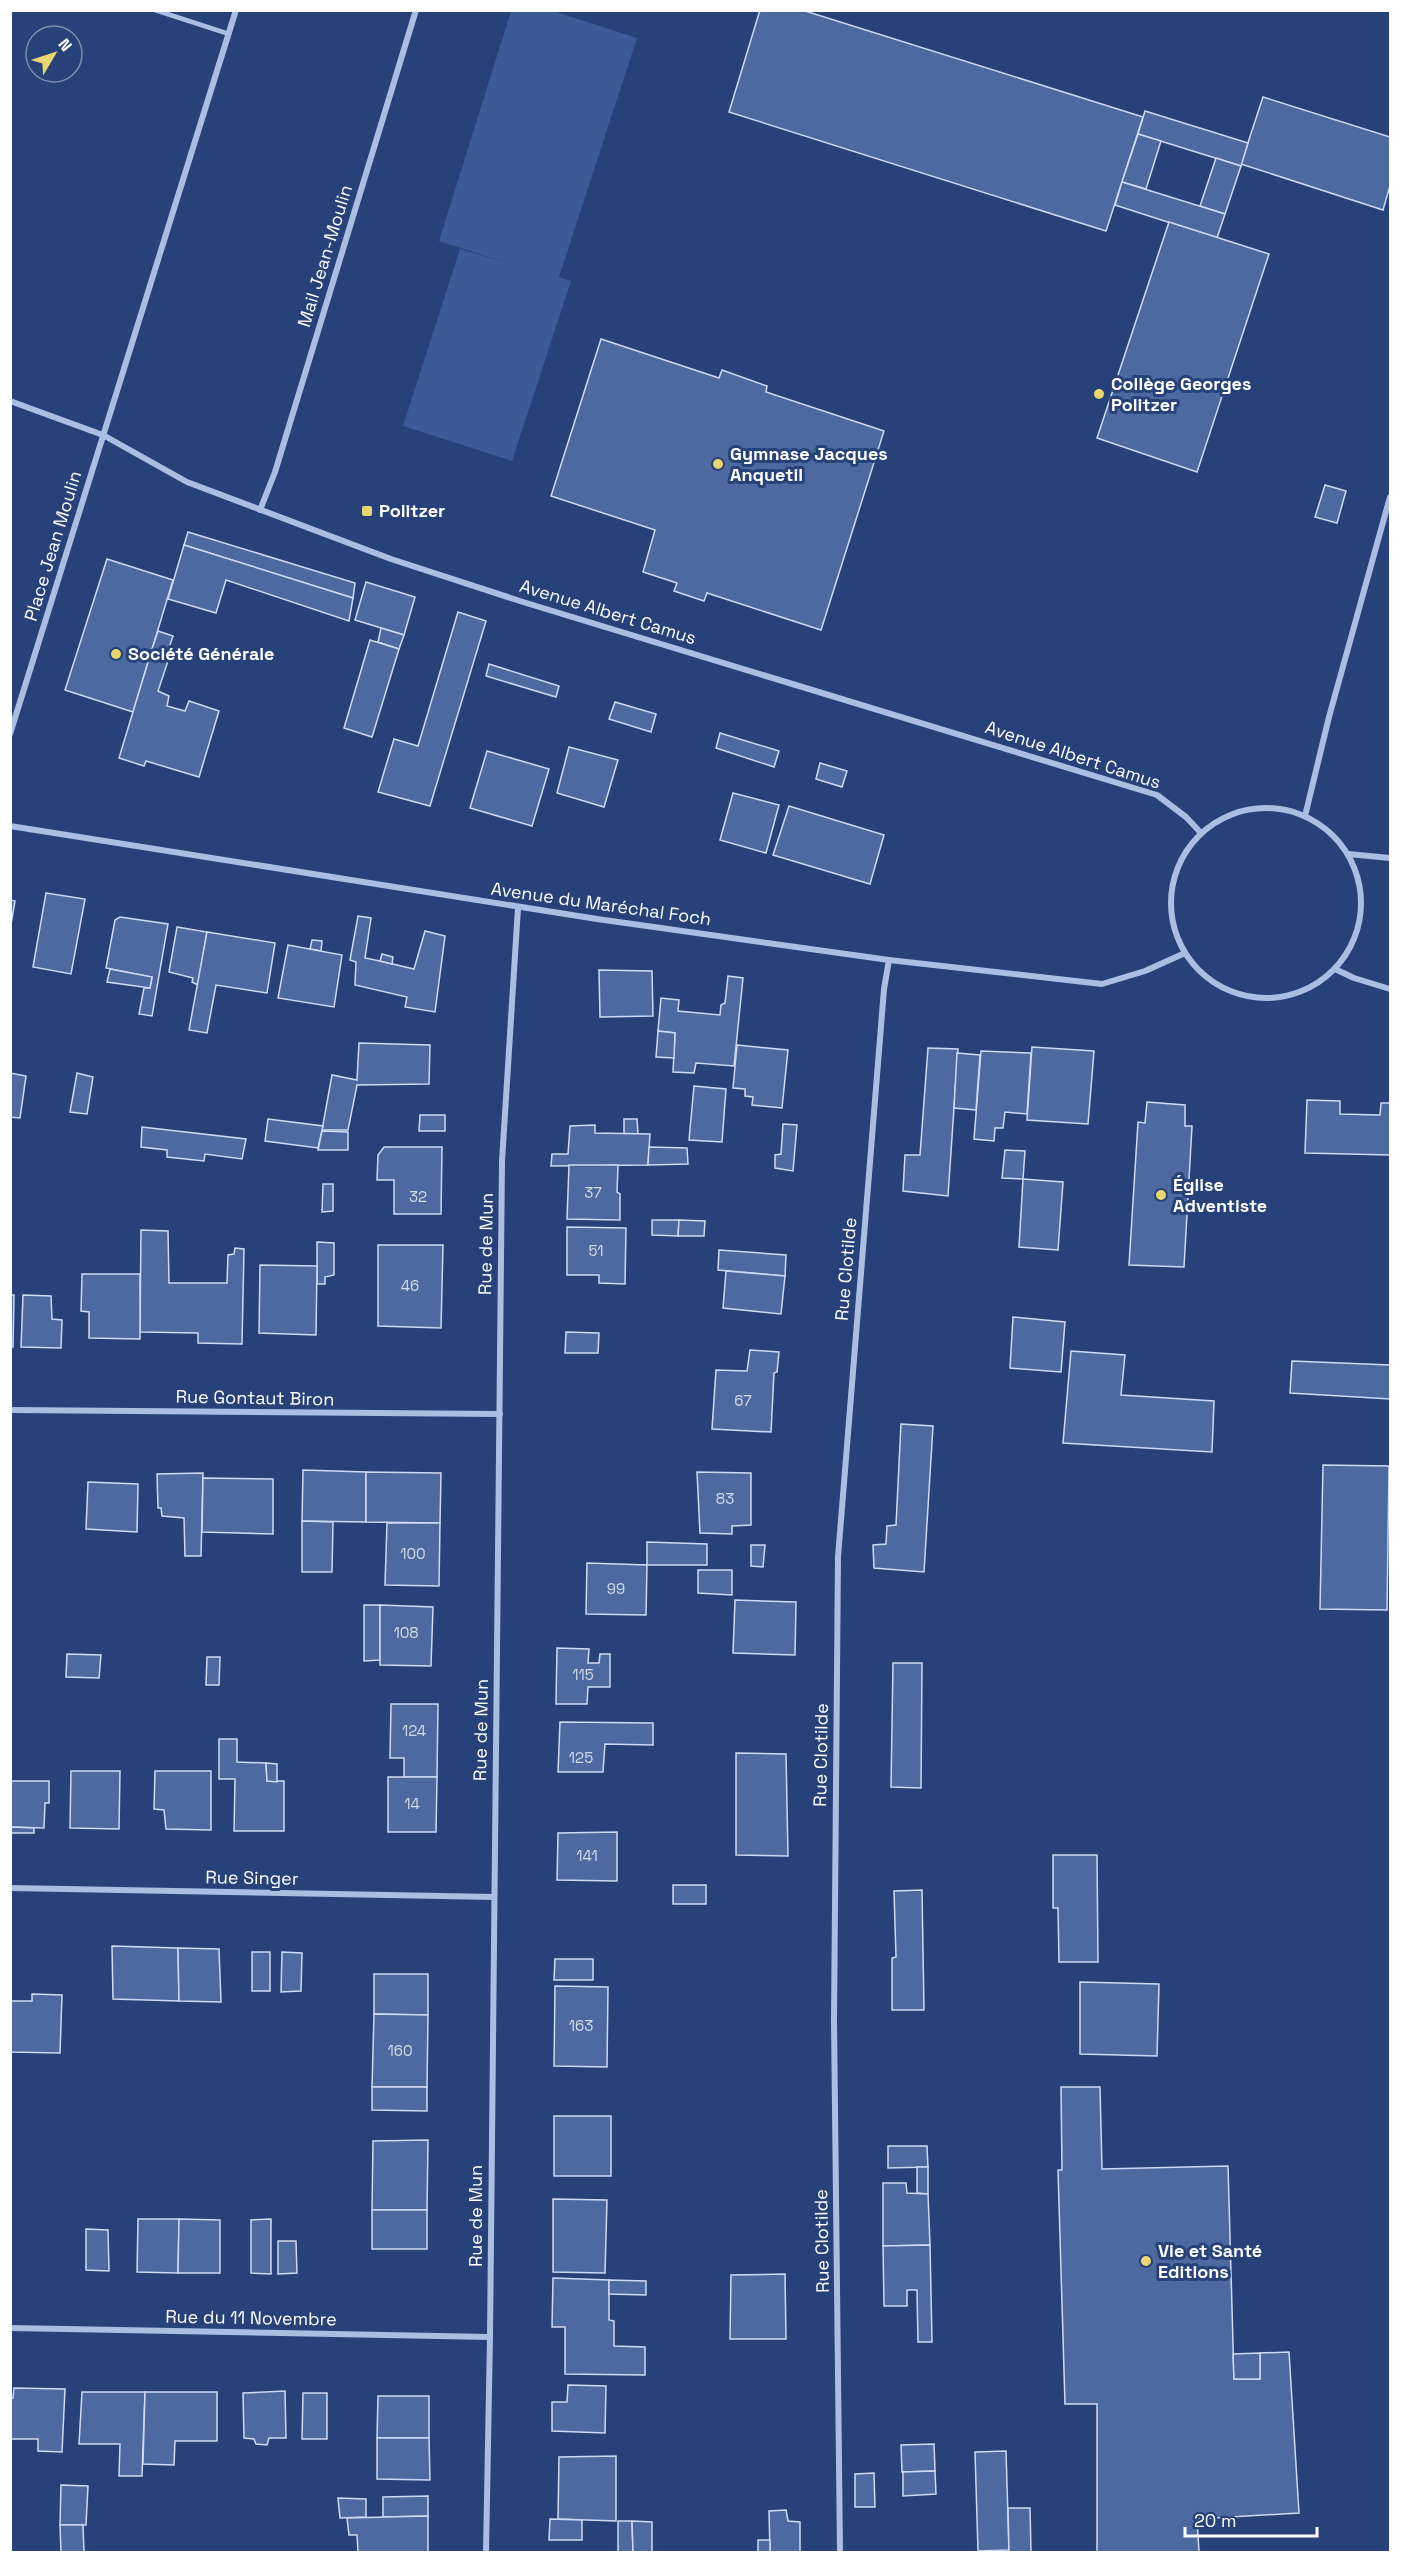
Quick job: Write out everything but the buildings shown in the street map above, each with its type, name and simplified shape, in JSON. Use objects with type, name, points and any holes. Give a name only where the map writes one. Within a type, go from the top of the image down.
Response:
[{"type":"street","points":[[103,435],[236,10]]},
{"type":"street","name":"Mail Jean-Moulin","points":[[260,510],[275,472],[416,10]]},
{"type":"street","name":"Avenue Albert Camus","points":[[10,401],[103,435],[187,482],[391,559],[1157,795],[1186,817],[1201,833]]},
{"type":"street","name":"Place Jean Moulin","points":[[10,734],[103,435]]},
{"type":"street","points":[[1305,816],[1329,717],[1390,497]]},
{"type":"street","points":[[1250,808],[1278,808],[1305,816],[1329,831],[1348,854],[1360,883],[1361,914],[1353,944],[1335,969],[1313,988],[1283,997],[1256,998],[1227,990],[1204,975],[1185,953],[1174,930],[1171,904],[1174,878],[1181,862],[1201,833],[1223,818],[1250,808]]},
{"type":"street","name":"Avenue du Maréchal Foch","points":[[10,826],[518,908],[889,960],[1101,984],[1145,971],[1185,953]]},
{"type":"street","points":[[1348,854],[1390,858]]},
{"type":"street","name":"Rue de Mun","points":[[486,2553],[502,1161],[518,908]]},
{"type":"street","name":"Rue Clotilde","points":[[840,2553],[834,2021],[838,1557],[884,989],[889,960]]},
{"type":"street","points":[[1335,969],[1354,978],[1390,989]]},
{"type":"street","name":"Rue Gontaut Biron","points":[[10,1410],[500,1414]]},
{"type":"street","name":"Rue Singer","points":[[10,1888],[494,1897]]},
{"type":"street","name":"Rue du 11 Novembre","points":[[10,2328],[490,2337]]},
{"type":"lane","points":[[155,10],[229,34]]},
{"type":"shaded area","points":[[511,11],[553,11],[637,38],[559,277],[571,281],[512,461],[403,426],[460,249],[508,263],[439,241]]},
{"type":"place","name":"Collège Georges Politzer","points":[[1099,394]]},
{"type":"place","name":"Gymnase Jacques Anquetil","points":[[718,464]]},
{"type":"place","name":"Politzer","points":[[367,511]]},
{"type":"place","name":"Société Générale","points":[[116,654]]},
{"type":"place","name":"Église Adventiste","points":[[1161,1195]]},
{"type":"place","name":"Vie et Santé Editions","points":[[1146,2261]]}]
